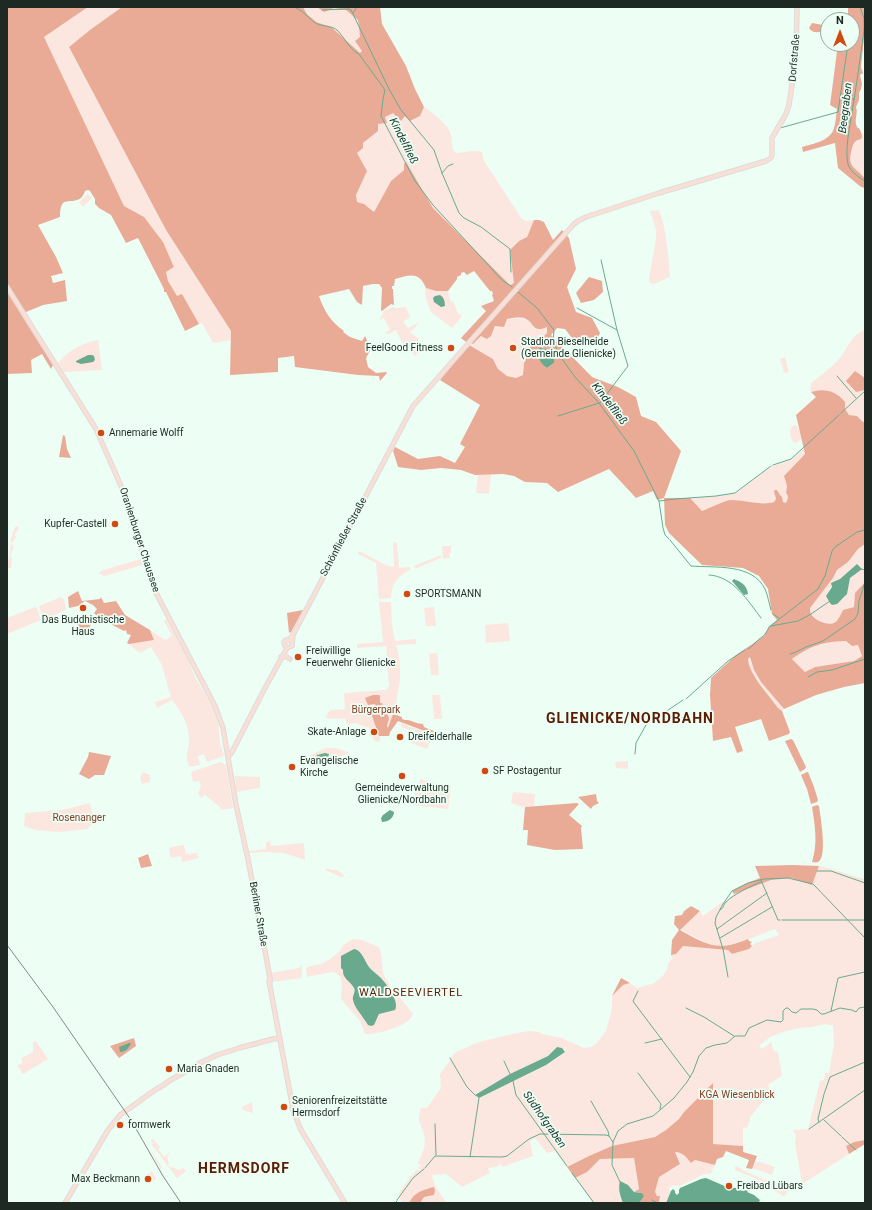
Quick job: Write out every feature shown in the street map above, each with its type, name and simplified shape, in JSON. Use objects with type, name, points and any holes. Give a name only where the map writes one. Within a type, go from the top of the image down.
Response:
[{"type":"main road","name":"Dorfstraße","points":[[707,178],[766,161],[771,158],[772,138],[788,108],[796,58],[797,7]]},
{"type":"main road","name":"Schönfließer Straße","points":[[290,640],[411,410],[558,240],[578,221],[707,178]]},
{"type":"main road","name":"Oranienburger Chaussee","points":[[7,288],[98,432],[126,497],[152,584],[221,720],[246,853]]},
{"type":"main road","points":[[228,757],[230,756],[286,647],[285,641],[290,640],[292,646],[286,647]]},
{"type":"main road","points":[[281,656],[290,658]]},
{"type":"main road","points":[[226,745],[230,748],[235,746]]},
{"type":"main road","name":"Berliner Straße","points":[[246,853],[292,1102],[291,1105],[301,1130],[345,1203]]},
{"type":"main road","points":[[65,1203],[116,1119],[120,1115],[164,1084],[187,1070],[217,1055],[280,1038]]},
{"type":"green space","points":[[7,7],[88,7],[44,37],[124,206],[144,217],[163,242],[174,267],[166,272],[168,281],[177,296],[182,294],[199,324],[185,331],[138,238],[126,243],[111,215],[95,204],[95,199],[88,190],[85,191],[80,199],[65,202],[60,209],[60,217],[38,225],[63,273],[51,276],[53,283],[65,280],[67,301],[43,305],[21,314],[53,365],[51,369],[42,354],[31,360],[32,373],[7,374]]},
{"type":"green space","points":[[88,7],[122,7],[69,47],[166,230],[231,331],[231,340],[213,343],[202,323],[199,324],[182,295],[177,297],[165,272],[174,267],[163,242],[144,217],[124,206],[44,37]]},
{"type":"green space","points":[[122,7],[303,7],[307,14],[316,22],[331,27],[360,53],[362,51],[355,41],[360,37],[358,20],[346,10],[334,8],[324,12],[317,7],[380,7],[382,24],[406,66],[424,107],[420,116],[410,121],[405,116],[401,121],[393,113],[385,117],[387,123],[378,124],[378,131],[363,143],[363,148],[357,153],[367,171],[356,195],[357,202],[364,204],[374,212],[391,181],[404,170],[404,164],[406,162],[433,208],[510,285],[514,283],[510,250],[519,241],[527,237],[534,220],[544,222],[553,240],[562,230],[569,238],[576,269],[567,287],[576,312],[592,318],[600,333],[594,345],[576,343],[565,329],[557,328],[551,335],[592,377],[618,387],[636,397],[641,416],[656,422],[681,451],[664,498],[657,500],[653,491],[636,498],[609,469],[558,492],[547,483],[525,482],[514,476],[503,474],[475,475],[461,470],[441,468],[421,470],[398,467],[393,451],[395,447],[418,459],[440,456],[455,463],[465,447],[460,444],[480,405],[440,380],[469,345],[493,359],[498,369],[507,376],[516,378],[523,375],[524,363],[531,344],[541,339],[547,333],[547,327],[538,329],[524,318],[513,318],[507,319],[504,327],[495,326],[491,336],[487,339],[481,336],[473,344],[471,343],[498,307],[466,342],[461,338],[486,311],[481,306],[494,301],[492,291],[490,291],[474,271],[467,275],[464,272],[461,273],[448,291],[436,291],[426,288],[420,279],[414,276],[405,276],[395,279],[394,286],[392,286],[394,305],[391,304],[382,311],[382,288],[379,284],[363,286],[362,305],[357,302],[349,289],[319,296],[328,316],[344,331],[343,332],[350,337],[362,341],[365,336],[371,349],[366,358],[368,367],[376,373],[387,373],[380,381],[379,376],[358,375],[295,367],[294,356],[278,358],[278,372],[230,375],[231,331],[166,230],[69,47]],"holes":[[[542,347],[553,354],[554,363],[547,368],[543,364]]]},
{"type":"green space","points":[[303,7],[359,7],[358,20],[360,30],[412,121],[420,116],[424,107],[436,115],[450,131],[452,147],[456,153],[472,151],[482,152],[484,161],[522,219],[526,221],[534,220],[527,237],[519,241],[514,283],[510,285],[433,208],[406,162],[404,164],[404,170],[391,181],[374,212],[364,204],[357,202],[356,195],[362,182],[357,153],[362,144],[378,131],[378,124],[386,123]]},
{"type":"green space","points":[[848,7],[865,7],[865,29],[861,67],[863,73],[860,75],[862,84],[856,107],[856,124],[862,137],[854,144],[850,159],[854,168],[865,178],[865,188],[861,187],[838,168],[835,143],[803,152],[802,147],[825,139],[832,132],[836,121],[837,109],[830,105],[837,52],[860,52],[860,12],[848,12]]},
{"type":"green space","points":[[812,23],[820,24],[820,32],[815,32],[809,28]]},
{"type":"green space","points":[[863,133],[865,150],[865,178],[853,167],[850,157],[853,145],[862,138],[861,134]]},
{"type":"green space","points":[[88,194],[92,198],[83,207],[79,202]]},
{"type":"green space","points":[[659,210],[662,218],[668,252],[670,277],[654,284],[650,283],[649,279],[656,239],[656,230],[650,211]]},
{"type":"green space","points":[[589,277],[602,281],[603,292],[594,300],[581,303],[576,293]]},
{"type":"green space","points":[[425,288],[436,291],[448,291],[451,302],[453,301],[458,313],[462,316],[452,328],[431,312],[426,299]]},
{"type":"green space","points":[[394,307],[406,307],[410,317],[403,322],[408,328],[419,322],[410,332],[419,339],[418,341],[424,345],[422,348],[428,353],[423,349],[415,356],[401,341],[396,330],[387,335],[386,332],[390,330],[384,318],[379,320],[385,310]]},
{"type":"green space","points":[[522,318],[530,322],[534,327],[547,327],[547,333],[541,339],[531,344],[524,363],[523,375],[516,378],[507,376],[498,369],[493,359],[469,345],[473,344],[481,336],[488,339],[496,326],[504,321]]},
{"type":"green space","points":[[865,330],[865,378],[859,375],[856,392],[865,390],[865,422],[863,422],[857,416],[849,415],[845,409],[822,390],[811,392],[810,389],[811,383],[837,361],[856,335]]},
{"type":"green space","points":[[98,340],[102,370],[64,372],[58,363],[62,358],[76,348]]},
{"type":"green space","points":[[785,357],[789,372],[784,373],[780,359]]},
{"type":"green space","points":[[855,371],[865,378],[865,390],[856,392],[846,381]]},
{"type":"green space","points":[[821,390],[830,391],[842,398],[845,402],[845,409],[849,415],[857,416],[865,422],[865,544],[858,549],[848,562],[837,570],[810,610],[813,616],[818,620],[828,624],[834,623],[843,610],[854,607],[855,593],[865,582],[865,683],[816,695],[784,709],[761,682],[754,670],[750,657],[748,659],[752,672],[778,708],[782,711],[790,732],[789,734],[769,741],[761,719],[735,727],[743,751],[737,753],[731,737],[713,741],[710,695],[711,678],[736,655],[764,636],[769,627],[777,620],[772,614],[768,589],[759,576],[743,568],[702,565],[669,533],[665,525],[664,498],[690,498],[702,511],[729,500],[758,503],[774,502],[776,499],[774,491],[777,490],[782,497],[783,502],[786,503],[788,496],[786,493],[787,486],[784,476],[805,454],[796,415],[816,397],[811,392]],"holes":[[[846,641],[852,646],[858,645],[862,656],[854,661],[815,667],[805,672],[792,659],[812,647],[830,642]]]},
{"type":"green space","points":[[794,425],[798,428],[801,437],[799,441],[795,443],[791,438],[790,433],[791,427]]},
{"type":"green space","points":[[63,435],[65,436],[67,449],[71,458],[59,457]]},
{"type":"green space","points":[[804,449],[805,454],[784,476],[787,486],[786,493],[788,496],[786,503],[783,502],[777,490],[775,490],[776,499],[774,502],[765,504],[731,500],[702,511],[690,498],[717,496],[738,492],[767,469],[790,460]]},
{"type":"green space","points":[[491,474],[489,494],[476,493],[478,475]]},
{"type":"green space","points":[[16,526],[19,528],[15,534],[16,537],[12,544],[14,547],[10,556],[12,558],[11,568],[7,568],[12,542],[10,541]]},
{"type":"green space","points":[[393,542],[397,543],[399,568],[410,567],[410,570],[396,581],[392,589],[391,598],[379,599],[376,563],[358,554],[359,551],[386,565],[394,567]]},
{"type":"green space","points":[[865,544],[865,582],[855,593],[854,607],[843,610],[834,623],[828,624],[818,620],[811,614],[810,607],[833,578],[837,570],[848,562],[858,549]],"holes":[[[857,573],[850,578],[846,596],[841,600],[830,603],[826,596],[833,583]]]},
{"type":"green space","points":[[442,546],[451,546],[451,553],[449,553],[450,558],[443,559]]},
{"type":"green space","points":[[441,555],[441,558],[415,569],[414,566]]},
{"type":"green space","points":[[141,559],[143,565],[104,576],[99,573],[100,571]]},
{"type":"green space","points":[[78,591],[82,601],[100,599],[101,597],[104,603],[116,601],[125,615],[150,630],[154,640],[129,644],[127,643],[131,635],[127,634],[126,630],[124,631],[101,619],[99,624],[95,622],[99,618],[94,613],[97,609],[93,605],[85,601],[78,606],[69,608],[68,597]]},
{"type":"green space","points":[[61,597],[64,599],[66,610],[45,619],[43,618],[39,606]]},
{"type":"green space","name":"Bürgerpark","points":[[379,602],[391,602],[392,625],[395,641],[416,639],[416,644],[396,645],[400,669],[400,682],[396,705],[396,716],[398,721],[390,732],[389,736],[380,736],[380,741],[376,742],[369,734],[371,732],[369,728],[355,723],[346,724],[346,719],[325,718],[330,710],[345,709],[344,693],[386,690],[389,686],[386,646],[357,648],[357,644],[383,642]]},
{"type":"green space","points":[[35,607],[37,608],[41,620],[7,634],[7,618]]},
{"type":"green space","points":[[434,607],[436,626],[426,626],[424,608]]},
{"type":"green space","points":[[303,610],[291,632],[289,633],[287,613]]},
{"type":"green space","points":[[86,616],[85,617],[91,623],[89,629],[80,629],[76,621]]},
{"type":"green space","points":[[166,619],[188,660],[195,677],[212,706],[218,723],[220,742],[224,756],[207,762],[204,754],[198,756],[200,765],[189,767],[187,757],[189,737],[187,725],[172,700],[157,708],[155,702],[171,697],[161,663],[151,647],[140,653],[129,644],[154,640],[150,630],[165,640],[172,636],[164,621]]},
{"type":"green space","points":[[508,623],[510,641],[486,643],[485,625]]},
{"type":"green space","points":[[846,641],[852,646],[858,645],[862,656],[854,661],[815,667],[805,672],[792,659],[806,650],[818,645],[830,642]]},
{"type":"green space","points":[[437,653],[439,675],[431,675],[429,654]]},
{"type":"green space","points":[[750,657],[755,672],[784,709],[782,711],[760,685],[752,672],[748,659]]},
{"type":"green space","points":[[373,695],[380,696],[380,703],[382,703],[389,718],[388,728],[393,714],[402,717],[402,719],[423,724],[424,727],[444,735],[443,738],[398,721],[390,732],[389,736],[379,736],[371,713],[376,707],[375,704],[368,705],[365,698]]},
{"type":"green space","points":[[432,695],[440,695],[442,719],[434,719]]},
{"type":"green space","points":[[401,723],[436,736],[435,738],[432,737],[427,749],[411,743],[415,730],[413,729],[412,731],[401,727]]},
{"type":"green space","points":[[791,739],[793,740],[806,767],[800,772],[785,741]]},
{"type":"green space","points":[[326,748],[336,748],[350,753],[310,767],[308,756]],"holes":[[[325,753],[330,755],[328,758],[318,762],[315,758],[317,755]]]},
{"type":"green space","points":[[89,752],[111,756],[104,775],[95,775],[89,779],[79,774]]},
{"type":"green space","points":[[628,761],[628,769],[616,768],[615,762]]},
{"type":"green space","points":[[221,762],[226,765],[233,808],[221,810],[220,807],[205,795],[201,798],[198,793],[201,786],[199,781],[193,782],[191,772]]},
{"type":"green space","points":[[143,772],[150,775],[150,782],[142,784],[140,778]]},
{"type":"green space","points":[[807,772],[818,800],[817,802],[811,804],[801,775]]},
{"type":"green space","points":[[235,776],[260,777],[260,788],[236,792]]},
{"type":"green space","points":[[420,779],[451,785],[448,809],[411,805]]},
{"type":"green space","points":[[513,792],[535,794],[534,806],[523,807],[511,803]]},
{"type":"green space","points":[[596,794],[597,801],[599,803],[591,809],[578,797]]},
{"type":"green space","name":"Rosenanger","points":[[90,803],[94,821],[88,829],[58,832],[36,830],[24,826],[25,813],[62,810]]},
{"type":"green space","points":[[579,804],[569,815],[582,826],[583,849],[555,850],[527,845],[528,830],[523,830],[525,807]]},
{"type":"green space","points":[[817,805],[819,806],[822,826],[823,853],[818,862],[812,862],[815,848],[815,828],[812,807]]},
{"type":"green space","points":[[270,841],[271,846],[304,843],[305,860],[284,853],[250,853],[249,851],[266,849],[266,842]]},
{"type":"green space","points":[[184,845],[186,854],[197,853],[199,858],[182,862],[181,856],[171,858],[169,849],[171,847]]},
{"type":"green space","points":[[148,854],[152,866],[141,868],[138,858]]},
{"type":"green space","points":[[755,866],[819,866],[812,885],[791,878],[771,880],[734,894],[732,891],[760,878]]},
{"type":"green space","name":"KGA Wiesenblick","points":[[819,866],[865,879],[865,1140],[854,1142],[846,1146],[849,1154],[802,1183],[795,1144],[796,1136],[793,1130],[808,1129],[820,1081],[824,1080],[825,1073],[829,1073],[834,1044],[833,1025],[826,1024],[783,1032],[770,1037],[759,1046],[762,1049],[771,1042],[774,1052],[778,1052],[782,1076],[768,1085],[771,1093],[750,1118],[747,1128],[743,1127],[743,1146],[713,1144],[713,1084],[684,1112],[679,1119],[655,1137],[626,1143],[589,1156],[567,1167],[555,1151],[547,1153],[535,1138],[530,1141],[533,1156],[503,1167],[500,1164],[496,1167],[488,1168],[490,1173],[462,1187],[446,1174],[432,1175],[436,1186],[447,1203],[440,1203],[438,1201],[435,1203],[424,1203],[411,1198],[409,1203],[402,1202],[399,1196],[400,1190],[402,1190],[417,1169],[418,1171],[420,1170],[418,1167],[421,1166],[418,1163],[424,1149],[425,1139],[419,1120],[421,1108],[427,1108],[441,1088],[440,1074],[454,1053],[479,1042],[529,1031],[562,1038],[584,1048],[591,1047],[597,1043],[606,1031],[612,1009],[612,996],[623,985],[630,983],[637,988],[655,983],[667,970],[668,964],[672,958],[671,955],[676,954],[683,946],[728,950],[732,954],[749,949],[755,943],[779,935],[775,929],[734,944],[718,946],[707,944],[680,929],[700,911],[703,916],[734,894],[771,880],[791,878],[812,885]],"holes":[[[566,1045],[565,1052],[546,1065],[479,1098],[476,1095],[510,1074],[548,1056],[557,1047],[564,1050]]]},
{"type":"green space","points":[[327,868],[337,870],[345,876],[341,877],[325,870]]},
{"type":"green space","points":[[691,906],[700,911],[680,930],[698,940],[712,945],[728,945],[748,939],[752,942],[750,944],[752,946],[749,949],[732,954],[728,950],[683,946],[676,954],[671,955],[672,940],[679,930],[674,924],[675,916],[682,915],[684,911]]},
{"type":"green space","points":[[353,939],[362,940],[379,947],[386,980],[413,1014],[411,1018],[392,1029],[377,1033],[365,1034],[360,1021],[341,999],[342,983],[341,979],[336,973],[332,972],[307,977],[307,967],[321,964],[330,959],[339,952],[343,945]],"holes":[[[357,950],[380,978],[382,1012],[379,1014],[378,1018],[368,1025],[353,1001],[354,988],[341,968],[341,959]]]},
{"type":"green space","points":[[302,965],[302,978],[273,982],[271,973],[299,968]]},
{"type":"green space","points":[[621,978],[630,983],[623,985],[612,996]]},
{"type":"green space","points":[[134,1038],[136,1046],[119,1058],[110,1046]]},
{"type":"green space","points":[[36,1041],[48,1059],[23,1074],[17,1065],[22,1064],[22,1058],[33,1052],[33,1042]]},
{"type":"green space","points":[[713,1083],[713,1144],[743,1146],[743,1152],[757,1156],[752,1169],[746,1168],[749,1160],[726,1151],[723,1157],[717,1159],[715,1165],[695,1160],[691,1163],[682,1154],[675,1152],[680,1164],[659,1177],[655,1192],[657,1196],[660,1196],[659,1203],[639,1203],[643,1196],[642,1193],[634,1192],[639,1189],[634,1158],[600,1159],[587,1172],[575,1178],[567,1167],[612,1146],[655,1137],[679,1119]]},
{"type":"green space","points":[[252,1102],[253,1113],[243,1110],[242,1107]]},
{"type":"green space","points":[[153,1139],[160,1147],[158,1149],[164,1157],[170,1152],[167,1157],[169,1167],[179,1170],[183,1168],[186,1171],[177,1178],[152,1145],[149,1147],[153,1144],[151,1141]]},
{"type":"green space","points":[[865,1140],[865,1144],[849,1154],[846,1146],[854,1142]]},
{"type":"green space","points":[[149,1147],[162,1167],[160,1168]]},
{"type":"green space","points":[[675,1152],[682,1154],[691,1163],[695,1160],[715,1165],[713,1169],[711,1169],[713,1171],[710,1174],[704,1174],[680,1186],[673,1185],[668,1189],[671,1191],[666,1203],[659,1203],[660,1197],[657,1196],[655,1192],[659,1177],[680,1164]]},
{"type":"green space","points":[[634,1158],[639,1189],[634,1192],[625,1183],[620,1189],[620,1196],[623,1203],[593,1203],[575,1178],[587,1172],[600,1159]]},
{"type":"green space","points":[[758,1161],[775,1167],[772,1175],[752,1168],[755,1162],[757,1163]]},
{"type":"green space","points":[[736,1166],[788,1191],[784,1197],[770,1189],[756,1189],[750,1187],[754,1179],[763,1183],[764,1182],[735,1170]]},
{"type":"green space","points":[[152,1171],[156,1179],[148,1184],[144,1176]]},
{"type":"green space","points":[[434,1187],[434,1195],[424,1197],[420,1203],[409,1203],[416,1194]]},
{"type":"shaded area","points":[[440,295],[444,300],[445,306],[441,307],[434,302],[433,298]]},
{"type":"shaded area","points":[[540,348],[548,350],[553,354],[554,363],[547,368],[539,358],[538,350]]},
{"type":"shaded area","points":[[88,355],[94,356],[95,360],[93,362],[81,364],[76,362],[76,361]]},
{"type":"shaded area","points":[[857,564],[862,569],[850,578],[847,594],[837,604],[832,605],[826,596],[832,587],[831,583],[840,579]]},
{"type":"shaded area","points":[[734,579],[745,586],[748,594],[744,595],[732,581]]},
{"type":"shaded area","points":[[325,753],[329,754],[328,758],[318,762],[316,761],[315,758],[317,755]]},
{"type":"shaded area","points":[[390,810],[394,812],[392,818],[382,822],[381,818],[383,815]]},
{"type":"shaded area","points":[[354,949],[363,956],[369,967],[384,981],[396,1003],[395,1010],[379,1014],[374,1025],[371,1026],[368,1025],[355,1006],[353,998],[355,991],[354,988],[345,977],[341,968],[341,956]]},
{"type":"shaded area","points":[[131,1043],[127,1049],[120,1052],[119,1047]]},
{"type":"shaded area","points":[[557,1047],[562,1048],[565,1052],[546,1065],[479,1098],[475,1095],[510,1074],[548,1056]]},
{"type":"shaded area","points":[[706,1178],[727,1187],[748,1191],[747,1192],[760,1200],[759,1202],[666,1203],[673,1189],[677,1195],[680,1188]]},
{"type":"shaded area","points":[[620,1181],[628,1185],[634,1192],[642,1193],[644,1196],[639,1203],[623,1203],[619,1186]]},
{"type":"waterway","name":"Kindelfließ","points":[[294,7],[303,12],[316,24],[332,27],[337,30],[350,47],[359,54],[385,90],[381,116],[415,181],[433,205],[502,280],[512,287]]},
{"type":"waterway","name":"Kindelfließ","points":[[353,13],[357,7]]},
{"type":"waterway","name":"Beegraben","points":[[860,7],[864,18],[864,30]]},
{"type":"waterway","name":"Kindelfließ","points":[[322,10],[351,10],[389,89],[401,110],[434,150],[459,213],[464,218],[481,227],[510,249],[511,272]]},
{"type":"waterway","name":"Beegraben","points":[[864,30],[848,135],[847,153],[848,164],[851,169],[857,176],[865,181]]},
{"type":"waterway","points":[[780,128],[838,112],[847,52]]},
{"type":"waterway","points":[[840,99],[854,99]]},
{"type":"waterway","points":[[442,173],[448,166],[453,164]]},
{"type":"waterway","points":[[600,403],[628,366],[617,330],[601,260]]},
{"type":"waterway","name":"Kindelfließ","points":[[518,292],[537,308],[554,330],[553,342],[562,359],[575,377],[599,403],[634,451],[659,501],[663,528],[665,535],[669,539]]},
{"type":"waterway","points":[[577,308],[617,330]]},
{"type":"waterway","points":[[837,376],[856,398]]},
{"type":"waterway","points":[[841,413],[865,391]]},
{"type":"waterway","points":[[558,416],[599,403]]},
{"type":"waterway","points":[[773,465],[791,459],[839,415]]},
{"type":"waterway","points":[[659,501],[735,493],[771,466]]},
{"type":"waterway","name":"Kindelfließ","points":[[748,649],[765,635],[769,627],[818,589],[825,576],[832,551],[835,547],[857,532],[865,530]]},
{"type":"waterway","name":"Kindelfließ","points":[[670,540],[691,566],[732,568],[751,575],[759,581],[765,589],[771,610]]},
{"type":"waterway","points":[[861,569],[865,570]]},
{"type":"waterway","name":"Kindelfließ","points":[[709,575],[718,576],[733,585],[745,597],[761,618]]},
{"type":"waterway","points":[[790,654],[823,641],[855,619],[858,613],[859,601],[865,582]]},
{"type":"waterway","points":[[771,626],[798,621],[830,601]]},
{"type":"waterway","points":[[773,614],[779,618]]},
{"type":"waterway","points":[[686,699],[728,661],[745,650]]},
{"type":"waterway","points":[[808,677],[817,672],[832,670],[865,659]]},
{"type":"waterway","points":[[635,754],[636,743],[646,725],[683,700]]},
{"type":"waterway","points":[[817,871],[831,871],[865,883]]},
{"type":"waterway","points":[[765,879],[788,878],[813,884],[865,938]]},
{"type":"waterway","points":[[728,977],[723,949],[715,923],[716,917],[732,891],[748,883],[764,879]]},
{"type":"waterway","points":[[761,880],[778,920],[780,920]]},
{"type":"waterway","points":[[720,910],[733,896],[761,882]]},
{"type":"waterway","points":[[717,929],[767,893]]},
{"type":"waterway","points":[[720,938],[772,907]]},
{"type":"waterway","points":[[782,920],[865,920]]},
{"type":"waterway","points":[[831,1011],[838,978],[865,972]]},
{"type":"waterway","points":[[638,991],[633,1001],[690,1077]]},
{"type":"waterway","points":[[620,1182],[612,1165],[613,1142],[618,1131],[627,1124],[653,1116],[674,1098],[687,1082],[693,1072],[699,1056],[706,1048],[727,1043],[735,1036],[745,1036],[749,1028],[767,1020],[781,1022],[783,1020],[783,1011],[786,1008],[796,1013],[801,1009],[813,1009],[817,1010],[821,1014],[824,1014],[840,1008],[856,1012],[859,1008],[865,1007]]},
{"type":"waterway","points":[[686,1008],[704,1017],[734,1036]]},
{"type":"waterway","points":[[645,1043],[662,1039]]},
{"type":"waterway","points":[[450,1058],[467,1087],[475,1095]]},
{"type":"waterway","name":"Südhofgraben","points":[[504,1061],[510,1074]]},
{"type":"waterway","points":[[819,1122],[818,1119],[824,1094],[830,1077],[865,1062]]},
{"type":"waterway","points":[[638,1073],[661,1104],[660,1109]]},
{"type":"waterway","name":"Südhofgraben","points":[[513,1081],[516,1095],[567,1166]]},
{"type":"waterway","points":[[809,1129],[865,1090]]},
{"type":"waterway","points":[[470,1157],[479,1098]]},
{"type":"waterway","points":[[591,1101],[608,1131],[609,1136]]},
{"type":"waterway","points":[[824,1120],[841,1136]]},
{"type":"waterway","points":[[435,1124],[436,1155]]},
{"type":"waterway","points":[[425,1168],[435,1156],[507,1156],[529,1139],[540,1134],[606,1135],[609,1136],[613,1142]]},
{"type":"waterway","points":[[842,1137],[856,1150]]},
{"type":"waterway","points":[[397,1200],[413,1178],[424,1169]]},
{"type":"waterway","name":"Südhofgraben","points":[[572,1173],[594,1203]]},
{"type":"waterway","points":[[652,1200],[657,1203]]},
{"type":"tram line","points":[[7,945],[53,1007],[131,1120],[163,1176],[181,1203]]},
{"type":"place","name":"FeelGood Fitness","points":[[451,348]]},
{"type":"place","name":"Stadion Bieselheide (Gemeinde Glienicke)","points":[[513,348]]},
{"type":"place","name":"Annemarie Wolff","points":[[101,433]]},
{"type":"place","name":"Kupfer-Castell","points":[[115,524]]},
{"type":"place","name":"SPORTSMANN","points":[[407,594]]},
{"type":"place","name":"Das Buddhistische Haus","points":[[83,608]]},
{"type":"place","name":"Freiwillige Feuerwehr Glienicke","points":[[298,657]]},
{"type":"place","name":"Skate-Anlage","points":[[374,732]]},
{"type":"place","name":"Dreifelderhalle","points":[[400,737]]},
{"type":"place","name":"Evangelische Kirche","points":[[292,767]]},
{"type":"place","name":"SF Postagentur","points":[[485,771]]},
{"type":"place","name":"Gemeindeverwaltung Glienicke/Nordbahn","points":[[402,776]]},
{"type":"place","name":"Maria Gnaden","points":[[169,1069]]},
{"type":"place","name":"Seniorenfreizeitstätte Hermsdorf","points":[[284,1107]]},
{"type":"place","name":"formwerk","points":[[120,1125]]},
{"type":"place","name":"Max Beckmann","points":[[148,1179]]},
{"type":"place","name":"Freibad Lübars","points":[[729,1186]]},
{"type":"district","name":"GLIENICKE/NORDBAHN","points":[[630,719]]},
{"type":"district","name":"WALDSEEVIERTEL","points":[[411,993]]},
{"type":"district","name":"HERMSDORF","points":[[244,1169]]}]
